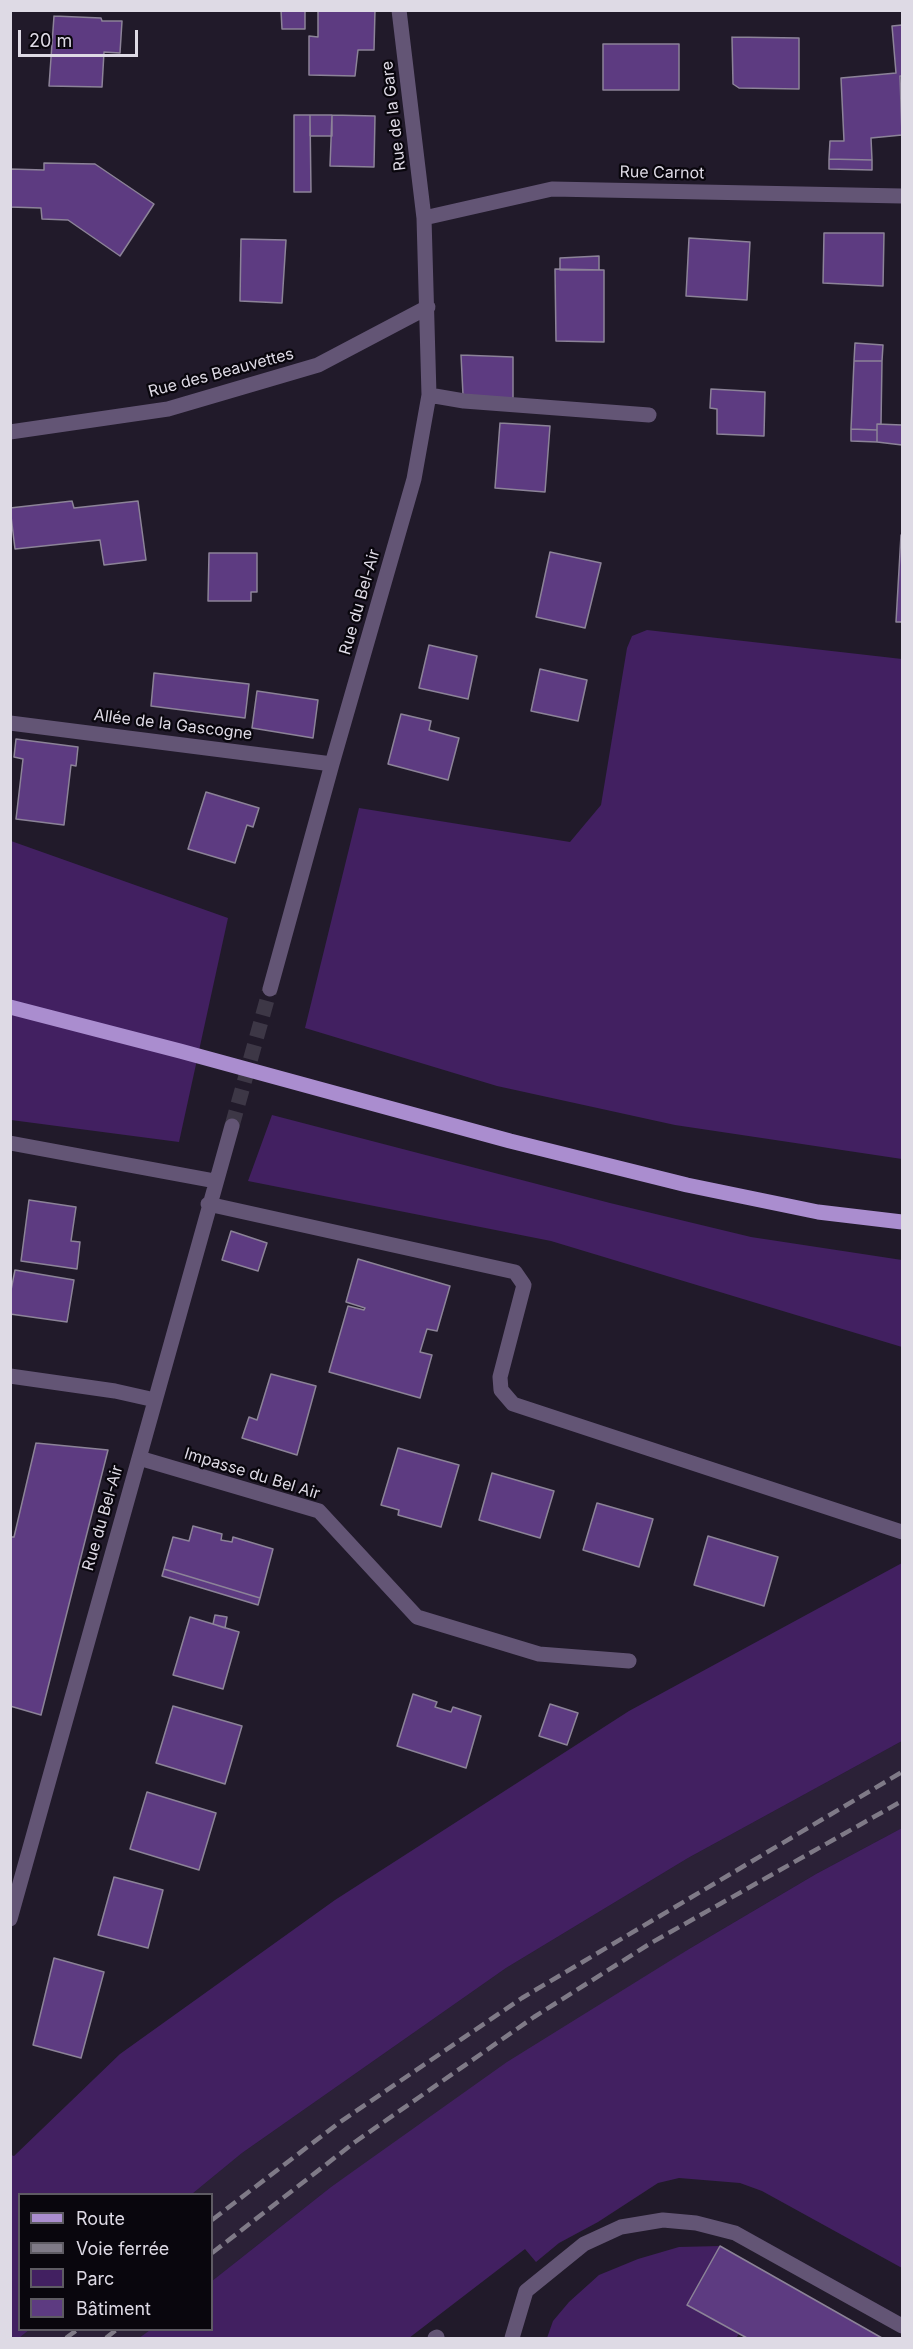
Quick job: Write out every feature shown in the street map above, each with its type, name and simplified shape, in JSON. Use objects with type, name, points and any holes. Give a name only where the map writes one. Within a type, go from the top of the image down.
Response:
[{"type":"main road","points":[[10,1007],[510,1141],[687,1185],[818,1212],[903,1222]]},
{"type":"street","name":"Rue de la Gare","points":[[399,10],[424,218]]},
{"type":"street","name":"Rue Carnot","points":[[424,218],[552,189],[903,196]]},
{"type":"street","name":"Rue du Bel-Air","points":[[270,989],[414,479],[429,395],[424,218]]},
{"type":"street","name":"Rue des Beauvettes","points":[[10,432],[168,409],[318,365],[428,307]]},
{"type":"street","points":[[429,395],[464,401],[649,415]]},
{"type":"street","name":"Allée de la Gascogne","points":[[10,723],[332,764]]},
{"type":"street","name":"Rue du Bel-Air","points":[[10,1919],[208,1204],[232,1126]]},
{"type":"street","points":[[10,1143],[215,1181]]},
{"type":"street","points":[[208,1204],[515,1272],[524,1285],[500,1377],[501,1390],[513,1404],[903,1532]]},
{"type":"street","points":[[10,1376],[155,1400]]},
{"type":"street","name":"Impasse du Bel Air","points":[[139,1458],[319,1511],[417,1617],[539,1654],[629,1661]]},
{"type":"street","points":[[512,2338],[526,2291],[584,2244],[621,2227],[663,2220],[696,2223],[735,2233],[903,2326]]},
{"type":"shaded area","points":[[902,1741],[902,1828],[816,1874],[689,1949],[331,2187],[213,2280],[213,2193],[193,2193],[242,2153],[506,1968],[688,1858]]},
{"type":"shaded area","points":[[28,2331],[149,2331],[139,2338],[19,2338]]},
{"type":"green space","points":[[647,630],[902,659],[902,1159],[675,1125],[497,1086],[305,1028],[359,808],[570,842],[601,805],[627,648],[632,636]]},
{"type":"green space","points":[[11,841],[228,918],[179,1142],[11,1120]]},
{"type":"green space","points":[[272,1115],[610,1203],[751,1237],[902,1260],[902,1347],[551,1241],[248,1181]]},
{"type":"green space","points":[[902,1563],[902,1741],[688,1858],[506,1968],[242,2153],[193,2193],[18,2193],[18,2331],[28,2331],[19,2338],[11,2338],[11,2155],[14,2156],[120,2054],[335,1900],[629,1711]]},
{"type":"green space","points":[[902,1828],[902,2268],[762,2191],[740,2183],[679,2178],[658,2183],[598,2222],[559,2243],[536,2262],[525,2249],[409,2338],[139,2338],[149,2331],[213,2331],[213,2280],[331,2187],[507,2062],[689,1949],[816,1874]]},
{"type":"green space","points":[[720,2246],[687,2305],[739,2334],[736,2338],[547,2338],[553,2321],[569,2302],[599,2275],[638,2259],[679,2247]]},
{"type":"building","points":[[281,10],[305,10],[305,29],[282,29]]},
{"type":"building","points":[[318,10],[375,10],[374,50],[358,50],[355,76],[309,75],[309,36],[318,37]]},
{"type":"building","points":[[54,16],[122,21],[120,53],[104,52],[102,87],[49,86]]},
{"type":"building","points":[[902,25],[902,76],[900,76],[902,135],[871,138],[872,160],[829,159],[830,141],[844,141],[841,78],[896,73],[892,26]]},
{"type":"building","points":[[732,37],[799,38],[799,89],[739,88],[733,84]]},
{"type":"building","points":[[603,44],[679,44],[679,90],[603,90]]},
{"type":"building","points":[[294,115],[310,115],[311,192],[294,192]]},
{"type":"building","points":[[310,115],[332,115],[332,136],[310,136]]},
{"type":"building","points":[[332,115],[375,116],[374,167],[330,166]]},
{"type":"building","points":[[829,159],[872,160],[872,170],[829,169]]},
{"type":"building","points":[[44,163],[95,164],[154,204],[120,256],[68,220],[42,219],[41,208],[10,207],[10,169],[44,170]]},
{"type":"building","points":[[824,233],[884,233],[883,286],[823,283]]},
{"type":"building","points":[[689,238],[750,242],[747,300],[686,296]]},
{"type":"building","points":[[241,239],[286,240],[282,303],[240,301]]},
{"type":"building","points":[[599,256],[599,270],[560,270],[560,258]]},
{"type":"building","points":[[555,269],[604,270],[604,342],[556,341]]},
{"type":"building","points":[[855,343],[883,345],[882,361],[854,361]]},
{"type":"building","points":[[461,355],[513,357],[513,399],[463,395]]},
{"type":"building","points":[[854,361],[882,361],[881,424],[877,424],[877,430],[851,429]]},
{"type":"building","points":[[711,389],[765,392],[764,436],[717,434],[717,409],[710,408]]},
{"type":"building","points":[[500,423],[550,426],[545,492],[495,488]]},
{"type":"building","points":[[877,424],[902,425],[902,445],[877,442]]},
{"type":"building","points":[[851,429],[877,430],[877,442],[851,441]]},
{"type":"building","points":[[72,501],[74,508],[138,501],[146,560],[104,565],[100,540],[15,549],[10,508]]},
{"type":"building","points":[[901,535],[902,622],[896,622]]},
{"type":"building","points":[[550,552],[601,563],[585,628],[536,617]]},
{"type":"building","points":[[209,553],[257,553],[257,592],[251,592],[251,601],[208,601]]},
{"type":"building","points":[[429,645],[477,656],[468,699],[419,688]]},
{"type":"building","points":[[540,669],[587,680],[578,721],[531,711]]},
{"type":"building","points":[[154,673],[249,684],[245,718],[151,706]]},
{"type":"building","points":[[257,691],[318,700],[313,738],[252,728]]},
{"type":"building","points":[[401,714],[431,721],[429,730],[459,738],[448,780],[388,764]]},
{"type":"building","points":[[16,739],[78,747],[76,766],[71,765],[64,825],[16,819],[23,759],[14,757]]},
{"type":"building","points":[[206,792],[259,808],[253,827],[247,825],[235,863],[188,849]]},
{"type":"building","points":[[29,1200],[76,1207],[71,1241],[80,1242],[77,1269],[21,1261]]},
{"type":"building","points":[[231,1231],[267,1243],[258,1271],[222,1260]]},
{"type":"building","points":[[358,1259],[450,1286],[437,1331],[427,1329],[420,1352],[432,1355],[420,1398],[329,1372],[348,1306],[364,1310],[365,1308],[346,1302]]},
{"type":"building","points":[[15,1270],[74,1280],[67,1322],[10,1314],[10,1295]]},
{"type":"building","points":[[271,1374],[316,1386],[297,1455],[242,1438],[249,1417],[257,1420]]},
{"type":"building","points":[[36,1443],[108,1450],[41,1715],[10,1706],[10,1537],[14,1537]]},
{"type":"building","points":[[398,1448],[459,1465],[441,1527],[398,1515],[399,1510],[381,1505]]},
{"type":"building","points":[[492,1473],[554,1491],[540,1538],[479,1520]]},
{"type":"building","points":[[597,1503],[653,1519],[639,1567],[583,1550]]},
{"type":"building","points":[[193,1526],[222,1534],[221,1540],[232,1542],[233,1537],[273,1549],[260,1598],[164,1569],[173,1537],[189,1541]]},
{"type":"building","points":[[708,1536],[778,1557],[764,1606],[694,1585]]},
{"type":"building","points":[[164,1569],[260,1598],[258,1605],[162,1576]]},
{"type":"building","points":[[215,1615],[227,1617],[225,1628],[213,1624]]},
{"type":"building","points":[[190,1617],[239,1632],[223,1689],[173,1675]]},
{"type":"building","points":[[413,1694],[437,1702],[435,1707],[451,1712],[453,1707],[481,1716],[466,1768],[397,1746]]},
{"type":"building","points":[[550,1704],[578,1713],[567,1745],[539,1736]]},
{"type":"building","points":[[173,1706],[242,1726],[225,1784],[156,1763]]},
{"type":"building","points":[[147,1792],[216,1813],[199,1870],[130,1849]]},
{"type":"building","points":[[114,1877],[163,1890],[148,1948],[98,1935]]},
{"type":"building","points":[[54,1958],[104,1972],[81,2058],[33,2045]]},
{"type":"building","points":[[720,2246],[882,2338],[747,2338],[687,2305]]},
{"type":"tunnel","points":[[232,1126],[270,989]]},
{"type":"railway","points":[[213,2219],[340,2122],[522,1998],[902,1772]]},
{"type":"railway","points":[[213,2252],[355,2142],[534,2017],[651,1943],[902,1801]]},
{"type":"railway","points":[[66,2338],[76,2331]]},
{"type":"railway","points":[[106,2338],[115,2331]]}]
